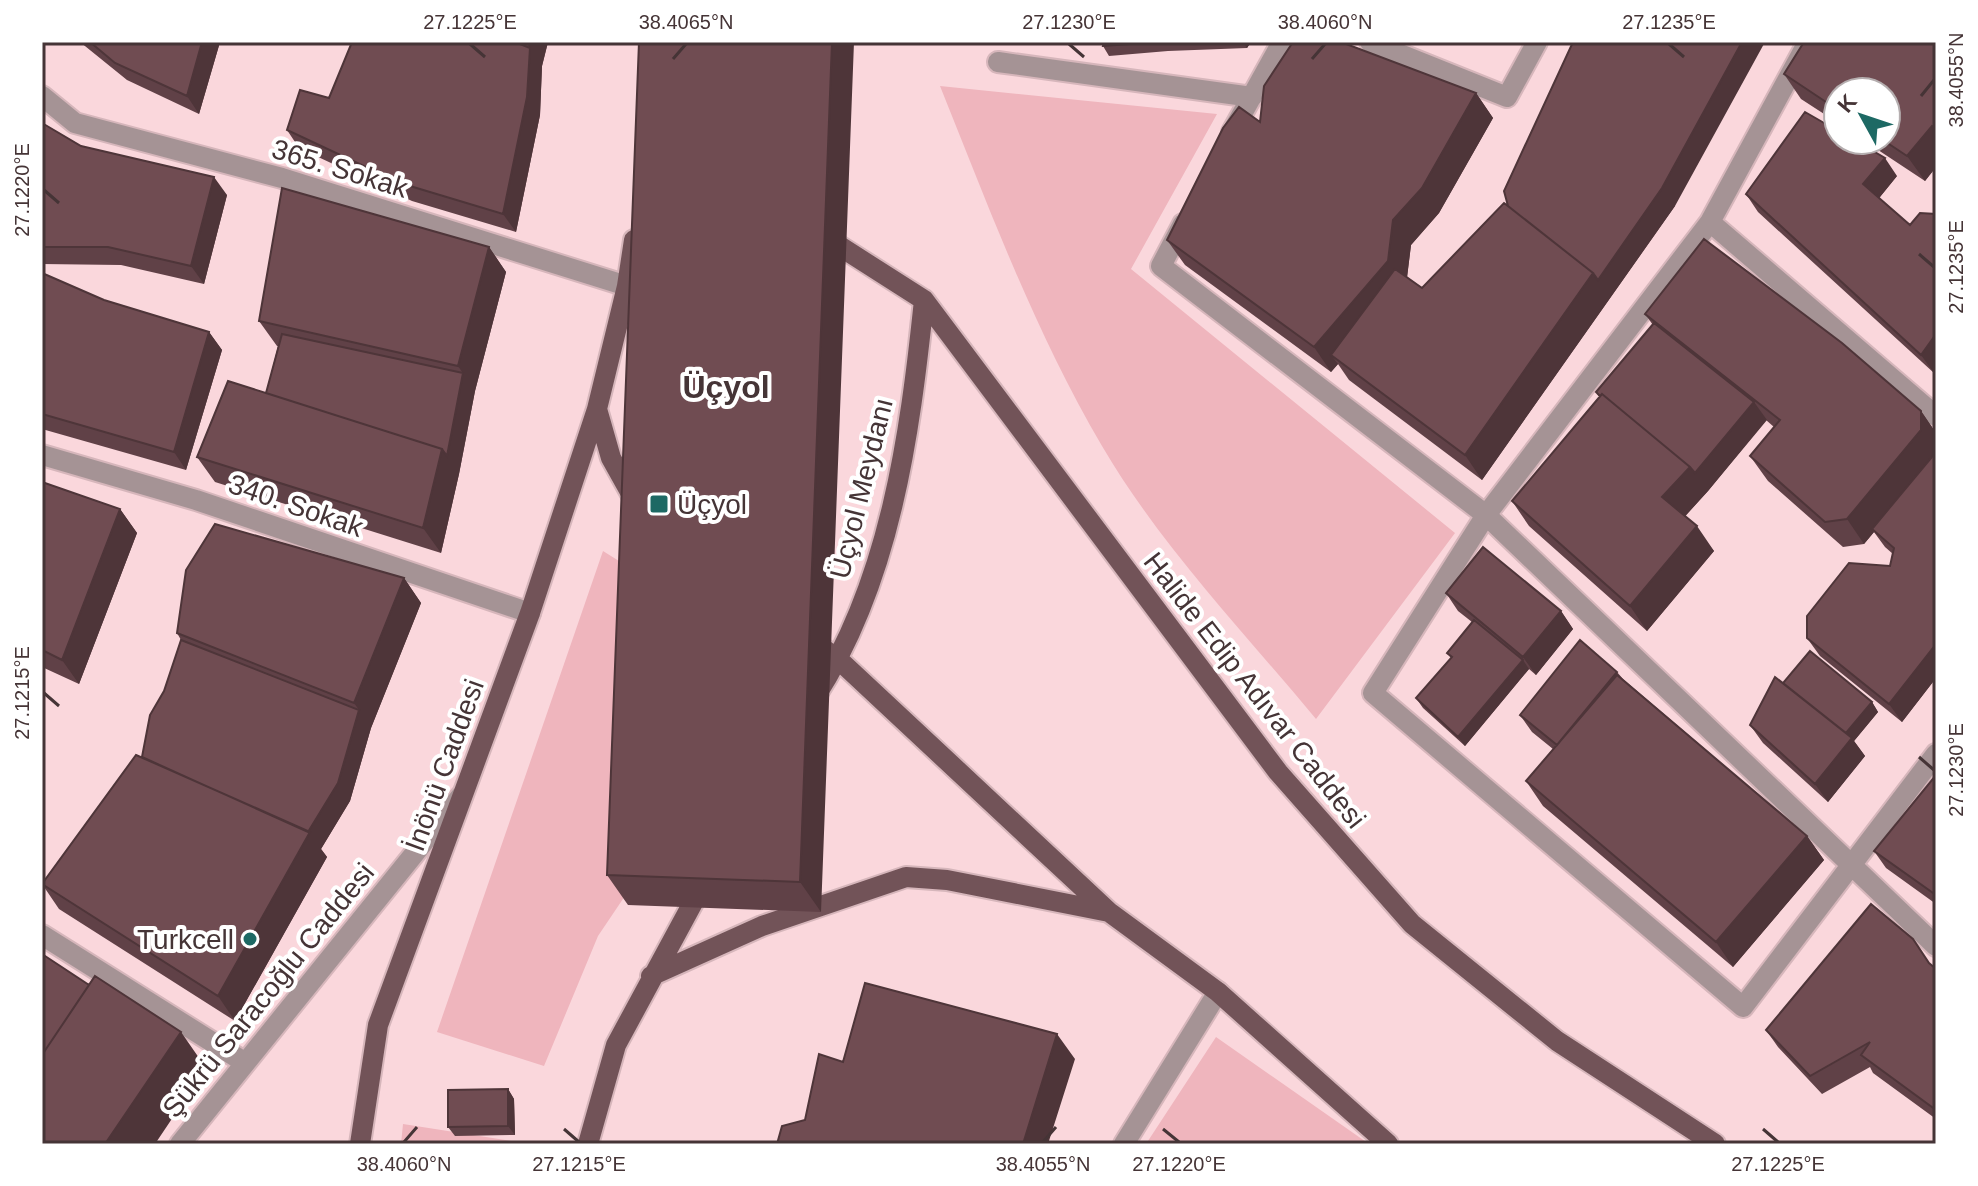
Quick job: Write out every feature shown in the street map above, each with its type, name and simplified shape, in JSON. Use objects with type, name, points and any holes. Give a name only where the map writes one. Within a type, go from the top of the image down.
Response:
[{"type":"main road","name":"İnönü Caddesi","points":[[360,1144],[378,1025],[530,613],[597,409],[627,286],[637,225]]},
{"type":"main road","points":[[805,232],[841,247],[924,300]]},
{"type":"main road","points":[[627,286],[650,268]]},
{"type":"main road","name":"Üçyol Meydanı","points":[[839,660],[869,581],[895,491],[914,397],[924,300]]},
{"type":"main road","name":"Halide Edip Adıvar Caddesi","points":[[924,300],[1278,772],[1412,924],[1557,1041],[1715,1144]]},
{"type":"main road","points":[[597,409],[611,458],[623,483],[650,518]]},
{"type":"main road","points":[[793,627],[839,660],[1109,912],[1218,992],[1388,1144]]},
{"type":"main road","points":[[807,709],[839,660]]},
{"type":"main road","points":[[588,1144],[616,1045],[713,866]]},
{"type":"main road","points":[[651,976],[762,926],[906,877],[947,880],[1109,912]]},
{"type":"street","points":[[1224,149],[1282,42]]},
{"type":"street","points":[[1370,42],[1507,97],[1537,42]]},
{"type":"street","points":[[1808,42],[1710,222],[1486,515],[1373,693],[1743,1007],[1853,867],[1936,754]]},
{"type":"street","points":[[998,62],[1252,97]]},
{"type":"street","name":"365. Sokak","points":[[42,96],[75,123],[282,178],[627,286]]},
{"type":"street","points":[[1196,201],[1161,266],[1486,515],[1936,946]]},
{"type":"street","points":[[1710,222],[1936,416]]},
{"type":"street","name":"340. Sokak","points":[[42,455],[196,500],[530,613]]},
{"type":"street","name":"Şükrü Saracoğlu Caddesi","points":[[180,1144],[461,796]]},
{"type":"street","points":[[42,935],[244,1062]]},
{"type":"street","points":[[1124,1144],[1218,992]]},
{"type":"shaded area","points":[[940,86],[1217,114],[1131,269],[1455,533],[1316,719],[1176,553],[1102,446],[1034,314]]},
{"type":"shaded area","points":[[603,551],[782,663],[598,936],[544,1066],[437,1032]]},
{"type":"shaded area","points":[[1216,1037],[1369,1144],[1146,1144]]},
{"type":"shaded area","points":[[403,1124],[524,1143],[401,1144]]},
{"type":"building","points":[[90,42],[202,42],[187,96],[115,63]]},
{"type":"building","points":[[352,42],[515,42],[530,48],[527,97],[503,214],[400,183],[287,130],[300,90],[329,98]]},
{"type":"building","points":[[639,42],[832,42],[800,882],[607,875]]},
{"type":"building","points":[[1104,42],[1161,42],[1103,46]]},
{"type":"building","points":[[1293,42],[1341,42],[1476,93],[1422,188],[1393,220],[1388,261],[1314,347],[1167,240],[1223,128],[1239,107],[1260,122],[1264,86]]},
{"type":"building","points":[[1573,42],[1742,42],[1662,188],[1598,280],[1508,206],[1504,191]]},
{"type":"building","points":[[1804,42],[1936,42],[1936,128],[1932,126],[1907,156],[1902,153],[1902,76],[1822,76],[1822,99],[1784,74]]},
{"type":"building","points":[[1805,112],[1822,122],[1822,156],[1885,158],[1863,184],[1910,225],[1920,213],[1936,214],[1936,334],[1921,355],[1746,194]]},
{"type":"building","points":[[42,123],[81,146],[214,177],[191,266],[108,247],[42,247]]},
{"type":"building","points":[[282,188],[489,247],[458,366],[259,321]]},
{"type":"building","points":[[1504,203],[1593,273],[1465,455],[1331,355],[1395,269],[1422,288]]},
{"type":"building","points":[[1704,239],[1842,343],[1921,411],[1921,430],[1847,519],[1825,522],[1750,456],[1780,420],[1645,314]]},
{"type":"building","points":[[42,273],[104,300],[209,332],[174,452],[42,414]]},
{"type":"building","points":[[1654,323],[1754,402],[1695,473],[1596,392]]},
{"type":"building","points":[[282,334],[463,373],[447,456],[442,449],[266,393]]},
{"type":"building","points":[[228,381],[442,449],[423,528],[197,457]]},
{"type":"building","points":[[1602,394],[1690,467],[1662,497],[1697,526],[1630,606],[1512,501]]},
{"type":"building","points":[[1936,452],[1936,644],[1889,704],[1807,638],[1807,616],[1849,563],[1890,566],[1894,548],[1872,529]]},
{"type":"building","points":[[42,482],[120,509],[62,660],[42,650]]},
{"type":"building","points":[[215,524],[404,578],[354,703],[177,633],[186,570]]},
{"type":"building","points":[[1483,547],[1561,611],[1523,657],[1446,593]]},
{"type":"building","points":[[1474,620],[1523,660],[1458,737],[1416,698],[1452,657],[1447,653]]},
{"type":"building","points":[[181,640],[359,710],[338,783],[308,832],[142,757],[150,715],[164,691]]},
{"type":"building","points":[[1580,640],[1617,672],[1557,745],[1520,715]]},
{"type":"building","points":[[1810,651],[1872,702],[1846,733],[1783,683]]},
{"type":"building","points":[[1617,675],[1807,836],[1716,942],[1526,781]]},
{"type":"building","points":[[1775,677],[1852,738],[1815,784],[1750,725]]},
{"type":"building","points":[[136,755],[310,832],[218,996],[42,884]]},
{"type":"building","points":[[1936,775],[1936,895],[1874,851]]},
{"type":"building","points":[[1871,904],[1913,939],[1936,969],[1936,1110],[1861,1055],[1870,1042],[1810,1076],[1766,1030]]},
{"type":"building","points":[[42,954],[89,985],[42,1055]]},
{"type":"building","points":[[95,976],[181,1032],[105,1144],[42,1144],[42,1055]]},
{"type":"building","points":[[865,983],[1057,1034],[1023,1144],[777,1144],[782,1126],[805,1120],[819,1054],[843,1062]]},
{"type":"building","points":[[508,1089],[508,1126],[448,1127],[448,1090]]},
{"type":"place","name":"Üçyol","points":[[659,504]]},
{"type":"place","name":"Turkcell","points":[[250,939]]},
{"type":"district","name":"Üçyol","points":[[726,387]]}]
